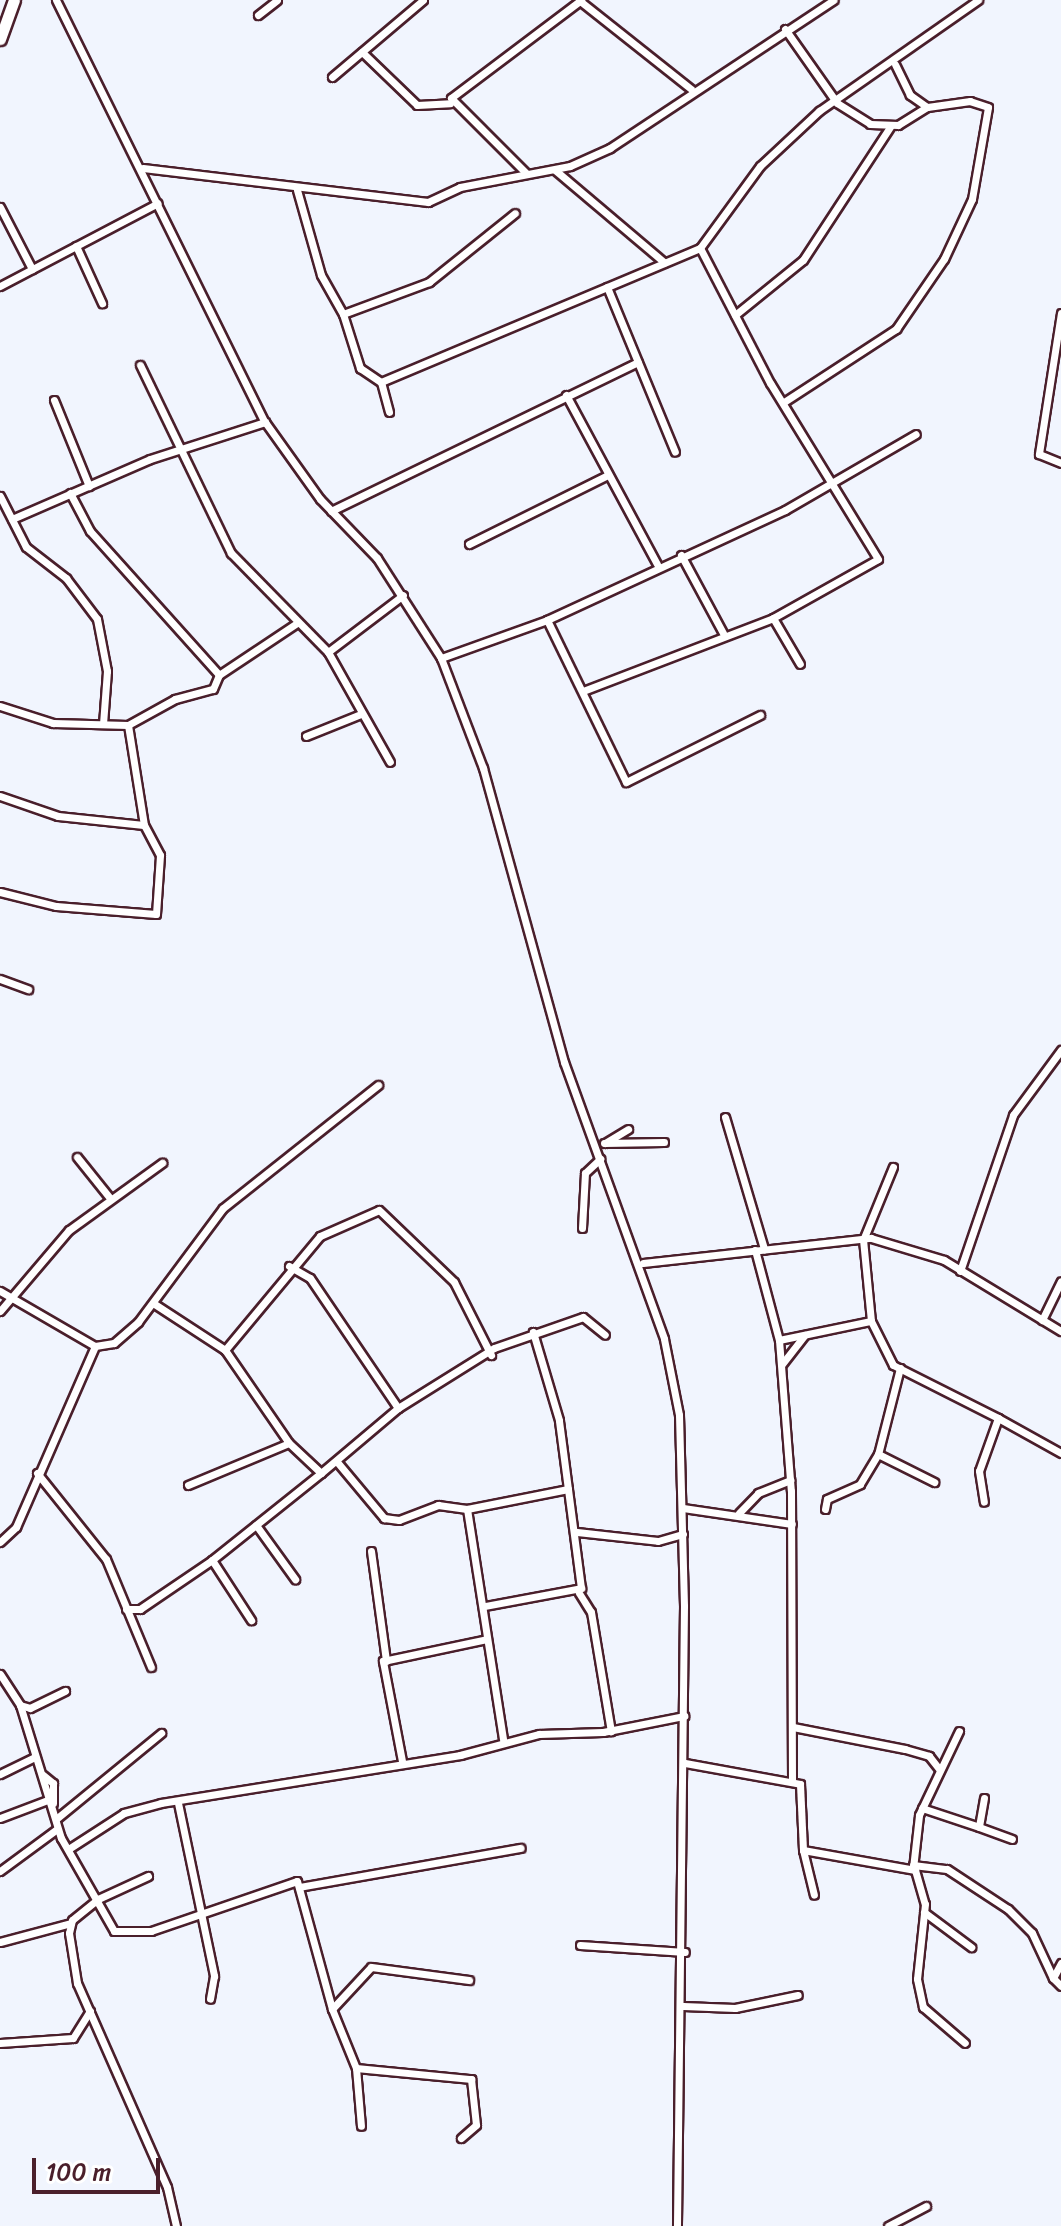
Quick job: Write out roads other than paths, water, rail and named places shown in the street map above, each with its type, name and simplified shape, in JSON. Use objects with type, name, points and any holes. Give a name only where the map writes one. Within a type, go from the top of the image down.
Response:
[{"type":"street","points":[[56,0],[143,168],[265,422],[331,511],[403,595],[441,658],[483,768],[557,1040],[600,1146],[600,1159],[643,1263],[677,1394],[683,1508],[685,1952],[677,2226]]},
{"type":"street","points":[[258,15],[277,0]]},
{"type":"street","points":[[332,77],[423,0]]},
{"type":"street","points":[[362,52],[417,105],[450,103],[580,0],[691,89]]},
{"type":"street","points":[[381,382],[700,248],[760,166],[837,103],[895,64],[978,0]]},
{"type":"street","points":[[143,168],[297,190],[421,203],[526,173],[555,170],[610,148],[691,89],[829,1]]},
{"type":"street","points":[[0,39],[8,6]]},
{"type":"street","points":[[785,29],[837,103],[870,124],[890,127]]},
{"type":"street","points":[[895,64],[910,95],[927,107]]},
{"type":"street","points":[[735,315],[803,260],[890,127],[927,107],[978,101],[988,107],[987,142],[962,224],[896,329],[784,402]]},
{"type":"street","points":[[450,103],[526,173]]},
{"type":"street","points":[[555,170],[664,262]]},
{"type":"street","points":[[297,190],[321,275],[343,314],[360,368],[381,382],[389,412]]},
{"type":"street","points":[[0,286],[158,203]]},
{"type":"street","points":[[0,207],[32,269]]},
{"type":"street","points":[[343,314],[429,282],[515,213]]},
{"type":"street","points":[[76,246],[102,303]]},
{"type":"street","points":[[583,691],[723,633],[773,618],[878,559],[784,402],[700,248]]},
{"type":"street","points":[[607,287],[675,452]]},
{"type":"street","points":[[1061,313],[1039,454],[1061,463]]},
{"type":"street","points":[[331,511],[638,362]]},
{"type":"street","points":[[140,365],[231,553],[328,652],[390,762]]},
{"type":"street","points":[[566,395],[606,476],[657,564]]},
{"type":"street","points":[[54,400],[89,486]]},
{"type":"street","points":[[12,519],[70,493],[265,422]]},
{"type":"street","points":[[441,658],[547,620],[657,564],[834,485],[916,434]]},
{"type":"street","points":[[469,544],[606,476]]},
{"type":"street","points":[[70,493],[90,531],[219,675]]},
{"type":"street","points":[[0,496],[26,547],[66,578],[97,619],[107,671],[103,724]]},
{"type":"street","points":[[681,555],[723,633]]},
{"type":"street","points":[[328,652],[403,595]]},
{"type":"street","points":[[773,618],[800,664]]},
{"type":"street","points":[[547,620],[631,783],[760,715]]},
{"type":"street","points":[[0,706],[53,723],[128,725],[175,699],[206,693],[219,675],[297,623]]},
{"type":"street","points":[[306,736],[361,714]]},
{"type":"street","points":[[0,892],[152,917],[161,862],[144,825],[128,725]]},
{"type":"street","points":[[0,796],[58,816],[144,825]]},
{"type":"street","points":[[0,979],[28,989]]},
{"type":"street","points":[[960,1272],[959,1259],[1013,1115],[1031,1081],[1061,1050]]},
{"type":"street","points":[[0,1542],[16,1527],[95,1346],[122,1337],[153,1303],[223,1208],[378,1085]]},
{"type":"street","points":[[725,1117],[760,1250],[782,1364],[792,1524],[792,1779]]},
{"type":"street","points":[[600,1146],[628,1129]]},
{"type":"street","points":[[600,1146],[664,1142]]},
{"type":"street","points":[[77,1157],[109,1197]]},
{"type":"street","points":[[582,1228],[585,1173],[600,1159]]},
{"type":"street","points":[[0,1311],[50,1248],[109,1197],[162,1163]]},
{"type":"street","points":[[893,1167],[863,1240],[871,1321],[900,1368],[1061,1453]]},
{"type":"street","points":[[225,1350],[289,1266],[320,1236],[369,1211],[388,1213],[419,1255],[461,1291],[491,1355]]},
{"type":"street","points":[[643,1263],[863,1240],[944,1260],[959,1259]]},
{"type":"street","points":[[944,1260],[1061,1331]]},
{"type":"street","points":[[289,1266],[310,1278],[398,1408]]},
{"type":"street","points":[[1042,1320],[1061,1281]]},
{"type":"street","points":[[0,1291],[95,1346]]},
{"type":"street","points":[[153,1303],[225,1350],[289,1443],[321,1473]]},
{"type":"street","points":[[126,1609],[140,1609],[212,1560],[321,1473],[338,1463],[398,1408],[533,1332],[583,1317],[605,1335]]},
{"type":"street","points":[[779,1340],[871,1321]]},
{"type":"street","points":[[533,1332],[577,1532],[579,1593],[592,1618],[611,1731]]},
{"type":"street","points":[[782,1364],[805,1335]]},
{"type":"street","points":[[825,1509],[827,1499],[860,1484],[878,1454],[900,1368]]},
{"type":"street","points":[[984,1502],[979,1471],[998,1418]]},
{"type":"street","points":[[188,1485],[289,1443]]},
{"type":"street","points":[[878,1454],[934,1482]]},
{"type":"street","points":[[338,1463],[392,1521],[424,1507],[467,1509],[568,1489]]},
{"type":"street","points":[[37,1473],[99,1549],[151,1667]]},
{"type":"street","points":[[739,1513],[758,1493],[790,1480]]},
{"type":"street","points":[[683,1508],[739,1513],[792,1524]]},
{"type":"street","points":[[467,1509],[485,1606],[487,1639],[503,1740]]},
{"type":"street","points":[[256,1525],[295,1579]]},
{"type":"street","points":[[577,1532],[658,1541],[683,1534]]},
{"type":"street","points":[[371,1551],[402,1761]]},
{"type":"street","points":[[212,1560],[251,1620]]},
{"type":"street","points":[[485,1606],[579,1593]]},
{"type":"street","points":[[386,1661],[487,1639]]},
{"type":"street","points":[[0,1674],[20,1705],[57,1829],[114,1931],[124,1936],[200,1911],[234,1906],[297,1881],[332,2009],[356,2068],[361,2126]]},
{"type":"street","points":[[20,1705],[30,1708],[65,1691]]},
{"type":"street","points":[[70,1848],[124,1813],[402,1761],[460,1755],[503,1740],[611,1731],[684,1716]]},
{"type":"street","points":[[793,1727],[905,1749],[929,1756],[939,1769]]},
{"type":"street","points":[[959,1731],[922,1808],[913,1867],[924,1912],[917,1979],[923,2007],[965,2043]]},
{"type":"street","points":[[56,1819],[161,1733]]},
{"type":"street","points":[[0,1774],[35,1757]]},
{"type":"street","points":[[685,1763],[792,1779],[801,1788],[803,1850],[814,1895]]},
{"type":"street","points":[[979,1827],[984,1798]]},
{"type":"street","points":[[0,1818],[51,1802]]},
{"type":"street","points":[[178,1803],[214,1976],[210,1999]]},
{"type":"street","points":[[922,1808],[1012,1839]]},
{"type":"street","points":[[0,1871],[57,1829]]},
{"type":"street","points":[[299,1887],[521,1848]]},
{"type":"street","points":[[803,1850],[913,1867],[947,1869],[1008,1909],[1032,1933],[1053,1978],[1061,1986]]},
{"type":"street","points":[[0,1942],[71,1923],[98,1899],[148,1876]]},
{"type":"street","points":[[924,1912],[971,1947]]},
{"type":"street","points":[[71,1923],[77,1983],[167,2187],[176,2226]]},
{"type":"street","points":[[580,1945],[685,1952]]},
{"type":"street","points":[[1053,1978],[1061,1963]]},
{"type":"street","points":[[332,2009],[371,1967],[469,1980]]},
{"type":"street","points":[[683,2006],[735,2008],[798,1995]]},
{"type":"street","points":[[0,2043],[73,2038],[90,2011]]},
{"type":"street","points":[[356,2068],[471,2079],[476,2125],[461,2138]]},
{"type":"street","points":[[888,2226],[926,2206]]}]
